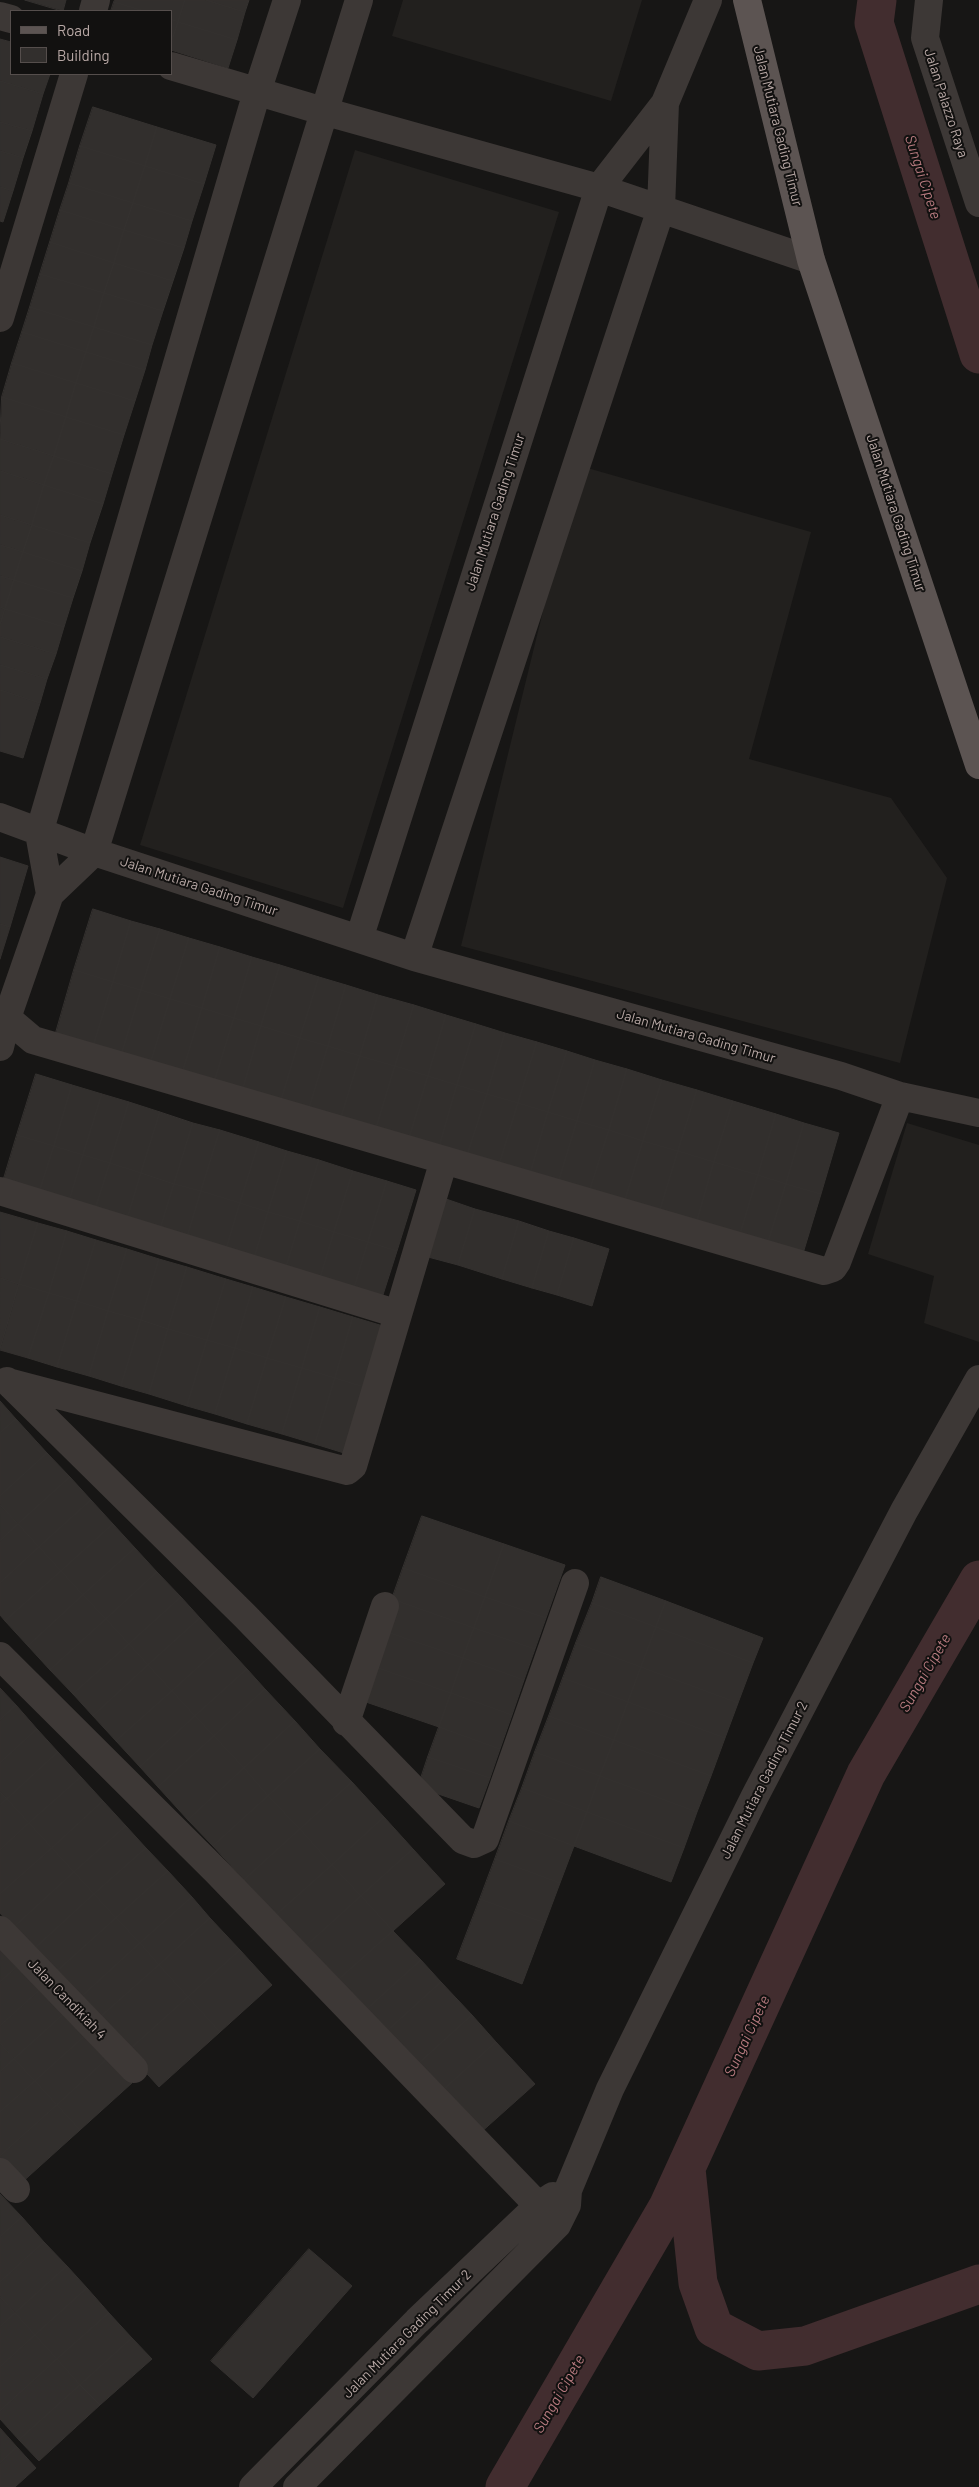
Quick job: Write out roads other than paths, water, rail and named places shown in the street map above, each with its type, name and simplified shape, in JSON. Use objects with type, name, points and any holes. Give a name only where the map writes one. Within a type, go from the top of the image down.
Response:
[{"type":"main road","name":"Jalan Mutiara Gading Timur","points":[[747,0],[811,260],[979,765]]},
{"type":"street","points":[[50,894],[40,833],[258,92],[287,0]]},
{"type":"street","points":[[0,1047],[4,1017],[50,894],[94,852],[359,0]]},
{"type":"street","name":"Jalan Mutiara Gading Timur","points":[[360,939],[599,188],[665,103],[708,0]]},
{"type":"street","name":"Jalan Palazzo Raya","points":[[930,0],[925,38],[979,204]]},
{"type":"street","points":[[172,66],[599,188],[811,260]]},
{"type":"street","points":[[0,318],[74,75]]},
{"type":"street","name":"Jalan Mutiara Gading Timur","points":[[414,956],[660,209],[665,103]]},
{"type":"street","name":"Jalan Mutiara Gading Timur","points":[[0,817],[94,852],[414,956],[841,1076],[900,1096],[979,1113]]},
{"type":"street","points":[[4,1017],[33,1040],[824,1271],[833,1268],[837,1262],[900,1096]]},
{"type":"street","points":[[4,1380],[347,1471],[353,1466],[444,1160]]},
{"type":"street","points":[[0,1191],[398,1314]]},
{"type":"street","name":"Jalan Mutiara Gading Timur 2","points":[[297,2487],[557,2225],[567,2205],[568,2190],[610,2089],[755,1796],[904,1511],[979,1379]]},
{"type":"street","points":[[4,1380],[245,1616],[346,1722],[463,1840],[474,1844],[485,1839],[575,1583]]},
{"type":"street","points":[[346,1722],[384,1606]]},
{"type":"street","points":[[0,1656],[217,1872],[557,2225]]},
{"type":"street","name":"Jalan Candikiah 4","points":[[0,1930],[134,2069]]},
{"type":"street","name":"Jalan Mutiara Gading Timur 2","points":[[253,2487],[417,2321],[538,2206],[556,2194],[568,2190]]},
{"type":"waterway","name":"Sungai Cipete","points":[[877,0],[874,23],[979,354]]},
{"type":"waterway","name":"Sungai Cipete","points":[[505,2487],[668,2207],[866,1774],[979,1580]]},
{"type":"waterway","points":[[686,2169],[698,2283],[714,2328],[758,2351],[805,2346],[979,2284]]}]
